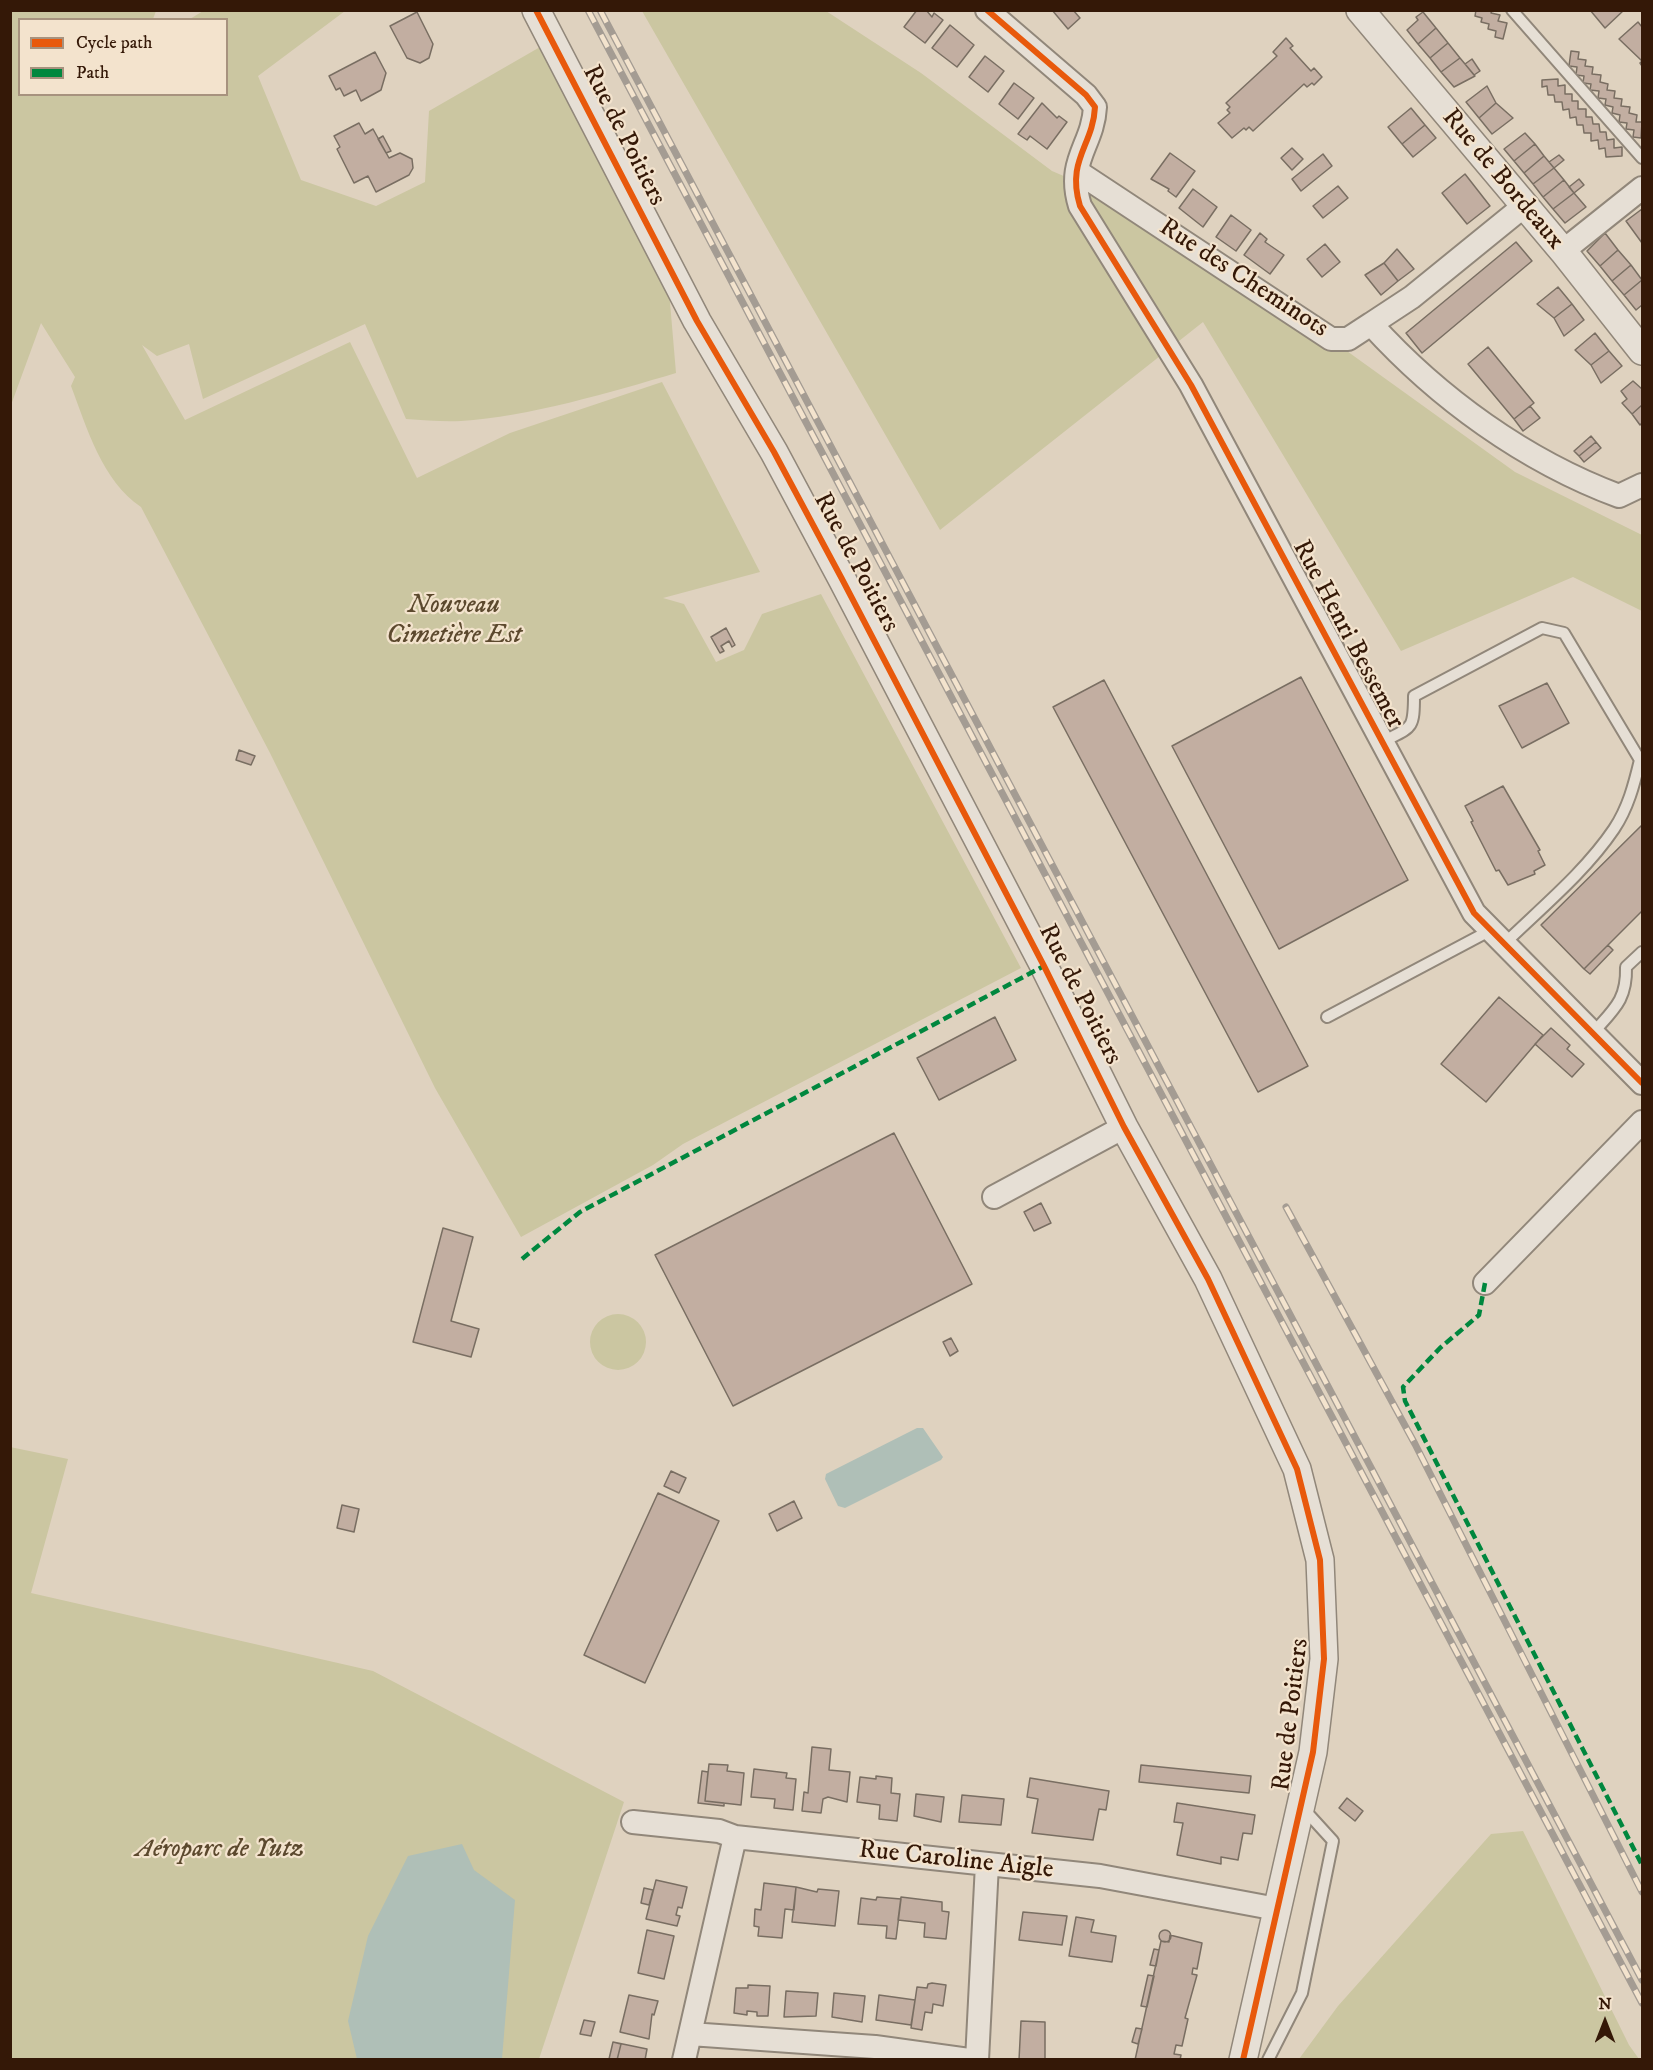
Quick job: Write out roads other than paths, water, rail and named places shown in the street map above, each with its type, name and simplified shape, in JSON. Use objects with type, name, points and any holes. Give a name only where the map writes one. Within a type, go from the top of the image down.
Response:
[{"type":"street","name":"Rue de Poitiers","points":[[536,10],[697,321],[774,452],[848,589],[1044,966],[1124,1127],[1208,1279],[1300,1480],[1320,1560],[1324,1659],[1313,1752],[1243,2060]]},
{"type":"street","name":"Rue de Bordeaux","points":[[1360,10],[1563,251],[1642,351]]},
{"type":"street","points":[[989,11],[1086,95],[1095,107],[1095,119],[1080,153],[1078,167]]},
{"type":"street","name":"Rue des Cheminots","points":[[1078,167],[1082,174],[1331,339],[1348,339],[1371,324],[1390,346],[1456,402],[1529,454],[1619,496],[1642,485]]},
{"type":"street","name":"Rue Henri Bessemer","points":[[1078,167],[1076,193],[1080,206],[1191,385],[1474,913],[1642,1083]]},
{"type":"street","points":[[1563,251],[1642,188]]},
{"type":"street","points":[[1371,324],[1412,297],[1524,206]]},
{"type":"street","points":[[1485,1283],[1642,1122]]},
{"type":"street","points":[[994,1197],[1124,1127]]},
{"type":"street","name":"Rue Caroline Aigle","points":[[633,1822],[719,1831],[735,1837],[1100,1876],[1277,1909]]},
{"type":"street","points":[[684,2060],[735,1837]]},
{"type":"street","points":[[977,2060],[987,1863]]},
{"type":"street","points":[[690,2034],[875,2047],[969,2060]]},
{"type":"lane","points":[[1512,10],[1642,158]]},
{"type":"lane","points":[[1327,1017],[1497,937],[1568,882],[1614,830],[1632,794],[1640,760],[1564,633],[1542,628],[1414,696],[1414,718],[1409,729],[1382,742]]},
{"type":"lane","points":[[1593,1033],[1613,1011],[1627,989],[1626,967],[1642,952]]},
{"type":"lane","points":[[1268,2060],[1302,1993],[1333,1841],[1300,1806]]},
{"type":"railway","points":[[588,10],[1642,2003]]},
{"type":"railway","points":[[600,10],[1642,1980]]},
{"type":"railway","points":[[1286,1207],[1415,1444],[1642,1892]]},
{"type":"park label","name":"Nouveau Cimetière Est","points":[[454,622]]},
{"type":"park label","name":"Aéroparc de Yutz","points":[[220,1851]]}]
